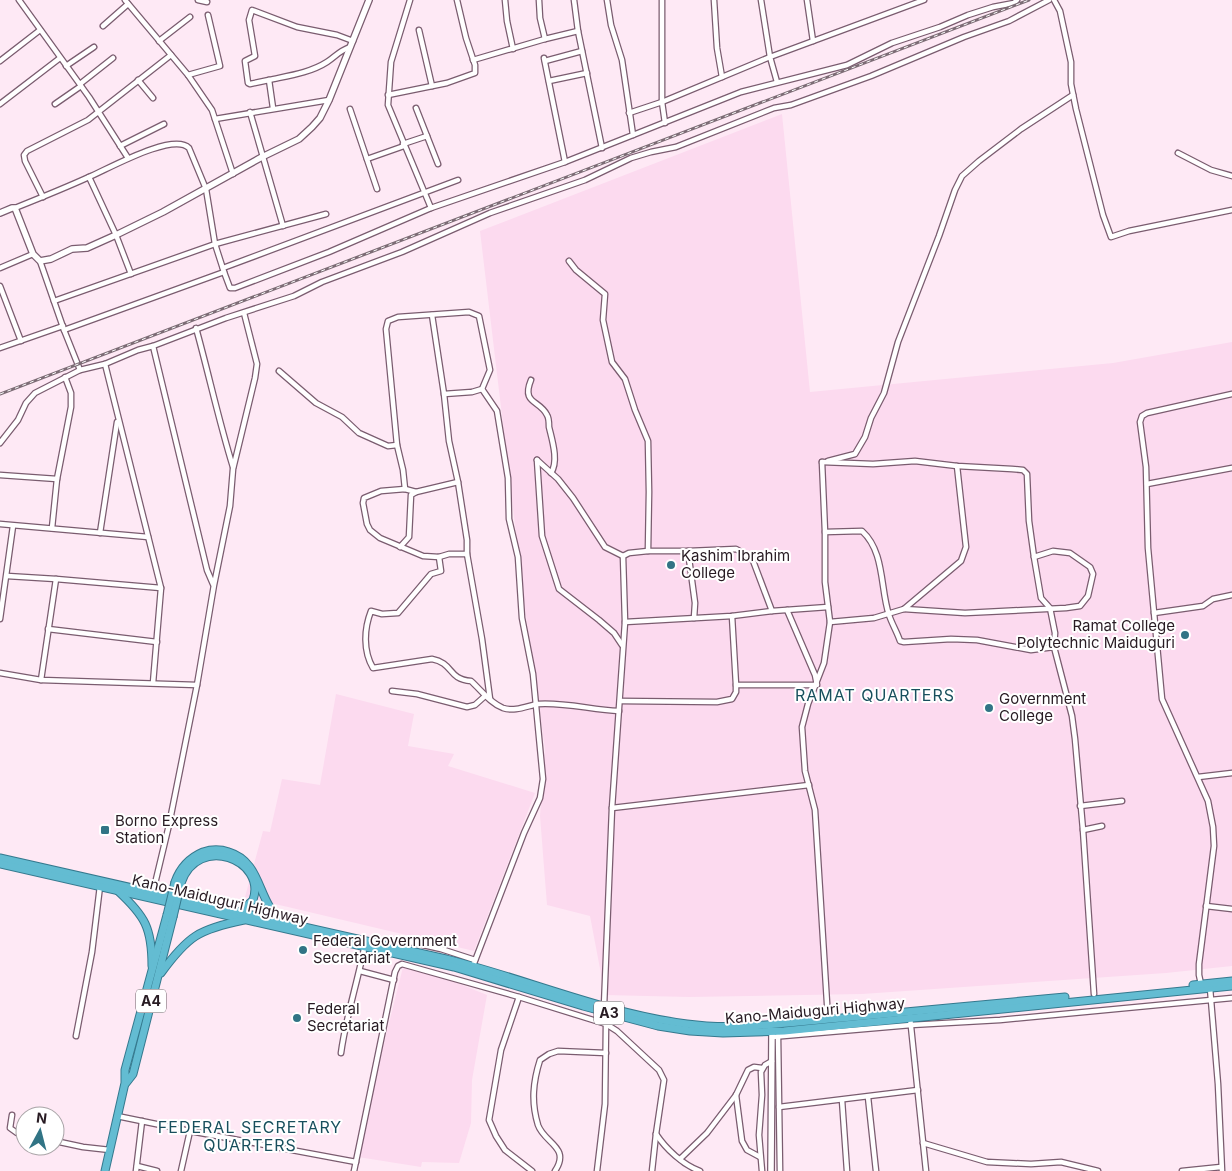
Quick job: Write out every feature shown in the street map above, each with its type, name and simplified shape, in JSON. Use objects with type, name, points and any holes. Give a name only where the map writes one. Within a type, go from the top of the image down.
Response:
[{"type":"highway","name":"A4","points":[[104,1171],[126,1084],[133,1074],[155,977],[184,865],[197,855],[213,850],[229,852],[241,857],[252,868],[268,904],[276,916],[284,921]]},
{"type":"highway","name":"A4","points":[[178,883],[192,865],[203,858],[221,856],[236,861],[248,871],[254,886],[252,900],[240,912]]},
{"type":"highway","name":"Kano-Maiduguri Highway","points":[[0,858],[284,921],[479,974],[583,1006],[658,1026],[690,1030],[774,1035],[910,1017],[1232,986]]},
{"type":"highway","name":"Kano-Maiduguri Highway","points":[[0,864],[246,920],[474,963],[604,1006],[651,1018],[702,1026],[770,1025],[1232,981]]},
{"type":"highway","points":[[118,890],[141,914],[146,924],[150,935],[155,977]]},
{"type":"highway","points":[[155,977],[180,947],[192,937],[206,930],[246,920]]},
{"type":"street","points":[[19,0],[99,112],[128,158]]},
{"type":"street","points":[[198,0],[207,2]]},
{"type":"street","points":[[40,261],[51,259],[72,249],[87,248],[116,235],[299,139],[320,118],[369,0]]},
{"type":"street","points":[[410,0],[391,62],[388,105],[431,208]]},
{"type":"street","points":[[388,94],[432,86],[475,73],[476,66],[457,0]]},
{"type":"street","points":[[505,0],[512,49]]},
{"type":"street","points":[[539,0],[540,18],[545,39]]},
{"type":"street","points":[[574,0],[578,31],[602,148]]},
{"type":"street","points":[[607,0],[611,25],[622,60],[633,135]]},
{"type":"street","points":[[662,0],[662,102],[665,123]]},
{"type":"street","points":[[714,0],[717,48],[722,76]]},
{"type":"street","points":[[761,0],[770,57],[777,82]]},
{"type":"street","points":[[807,0],[813,41]]},
{"type":"street","points":[[629,113],[662,102],[770,57],[924,0]]},
{"type":"street","points":[[0,213],[43,197],[128,158],[160,147],[178,143],[185,144],[189,148],[206,189],[215,244],[228,286],[235,288],[330,252],[431,208],[565,162],[741,92],[847,65],[892,43],[940,27],[968,15],[1014,3],[1017,0]]},
{"type":"street","points":[[0,443],[18,420],[26,403],[35,393],[80,370],[105,364],[196,328],[294,296],[322,282],[402,252],[465,223],[585,180],[631,158],[676,147],[774,108],[791,105],[871,76],[964,37],[1009,21],[1048,0]]},
{"type":"street","points":[[1054,0],[1060,10],[1071,62],[1073,95],[1076,109],[1103,215],[1111,237],[1129,230],[1232,210]]},
{"type":"street","points":[[103,26],[127,2],[188,75],[212,110],[233,174]]},
{"type":"street","points":[[252,10],[297,27],[337,35],[352,44],[327,62],[316,67],[293,75],[248,83],[245,61],[255,56],[249,20],[252,10]]},
{"type":"street","points":[[188,75],[220,66],[208,15]]},
{"type":"street","points":[[160,41],[190,17]]},
{"type":"street","points":[[0,61],[40,30]]},
{"type":"street","points":[[419,30],[432,86]]},
{"type":"street","points":[[473,60],[578,31]]},
{"type":"street","points":[[66,66],[94,47]]},
{"type":"street","points":[[565,162],[544,60],[582,51]]},
{"type":"street","points":[[43,197],[25,161],[24,155],[27,151],[88,120],[171,55]]},
{"type":"street","points":[[0,104],[60,58]]},
{"type":"street","points":[[55,104],[113,58]]},
{"type":"street","points":[[549,81],[586,73]]},
{"type":"street","points":[[138,80],[153,98]]},
{"type":"street","points":[[268,80],[273,108]]},
{"type":"street","points":[[822,462],[855,454],[865,437],[871,418],[884,393],[898,342],[962,176],[1021,129],[1073,95]]},
{"type":"street","points":[[215,119],[329,100]]},
{"type":"street","points":[[416,108],[438,164]]},
{"type":"street","points":[[350,109],[377,189]]},
{"type":"street","points":[[250,112],[283,226]]},
{"type":"street","points":[[120,146],[164,124]]},
{"type":"street","points":[[367,159],[427,136]]},
{"type":"street","points":[[1178,153],[1211,170],[1232,176]]},
{"type":"street","points":[[89,177],[116,235],[131,274]]},
{"type":"street","points":[[0,348],[63,328],[223,270],[458,180]]},
{"type":"street","points":[[15,208],[33,254],[40,261],[80,370]]},
{"type":"street","points":[[54,301],[215,244],[326,214]]},
{"type":"street","points":[[0,268],[33,254]]},
{"type":"street","points":[[569,261],[576,270],[605,294],[603,320],[612,362],[625,379],[648,441],[648,551]]},
{"type":"street","points":[[0,286],[21,341]]},
{"type":"street","points":[[153,892],[169,825],[197,684],[230,506],[233,469],[251,400],[256,364],[244,312]]},
{"type":"street","points":[[405,489],[397,445],[386,329],[388,321],[398,318],[469,312],[479,316],[490,370],[482,389]]},
{"type":"street","points":[[432,315],[449,441],[458,482],[467,540],[467,554],[482,639],[488,698]]},
{"type":"street","points":[[196,328],[215,399],[218,421],[233,469]]},
{"type":"street","points":[[153,346],[207,570],[214,585]]},
{"type":"street","points":[[105,364],[161,588],[153,683]]},
{"type":"street","points":[[279,371],[316,403],[342,418],[359,433],[388,446],[397,445]]},
{"type":"street","points":[[52,528],[57,479],[71,407],[71,393],[65,377]]},
{"type":"street","points":[[531,380],[528,387],[529,397],[547,415],[554,450],[554,468],[551,473]]},
{"type":"street","points":[[444,394],[472,392],[482,389]]},
{"type":"street","points":[[474,963],[495,913],[524,833],[540,798],[543,779],[529,648],[522,618],[518,557],[509,519],[508,478],[498,411],[482,389]]},
{"type":"street","points":[[1201,984],[1199,964],[1214,846],[1213,827],[1208,802],[1162,699],[1148,548],[1146,467],[1140,422],[1142,416],[1158,410],[1232,394]]},
{"type":"street","points":[[100,533],[118,418]]},
{"type":"street","points":[[622,556],[605,547],[573,498],[537,460],[542,536],[559,589],[614,633],[622,646]]},
{"type":"street","points":[[822,462],[873,464],[915,461],[957,466],[1012,468],[1023,470],[1026,474],[1029,521],[1041,598],[1050,608],[1055,633],[1054,647],[1072,716],[1083,830],[1094,994]]},
{"type":"street","points":[[822,462],[825,582],[830,622],[824,662],[817,685],[808,704],[802,727],[806,771],[815,810],[828,1019]]},
{"type":"street","points":[[830,622],[874,618],[904,609],[961,561],[965,551],[957,466]]},
{"type":"street","points":[[1147,484],[1232,468]]},
{"type":"street","points":[[0,475],[57,479]]},
{"type":"street","points":[[400,547],[409,537],[411,495],[416,492],[458,482]]},
{"type":"street","points":[[416,492],[405,489],[381,491],[364,498],[363,503],[370,530],[380,538],[423,556],[439,557],[449,554],[467,554]]},
{"type":"street","points":[[0,524],[148,537]]},
{"type":"street","points":[[0,619],[13,526]]},
{"type":"street","points":[[825,532],[862,531],[870,538],[876,554],[889,615],[900,641],[977,640],[1031,650],[1054,647]]},
{"type":"street","points":[[622,556],[629,552],[736,549],[752,558],[772,611]]},
{"type":"street","points":[[688,551],[695,603],[694,618]]},
{"type":"street","points":[[904,609],[965,613],[1080,606],[1088,596],[1093,574],[1090,567],[1070,553],[1053,551],[1034,557]]},
{"type":"street","points":[[604,1006],[612,808],[625,622],[622,556]]},
{"type":"street","points":[[439,557],[441,570],[431,574],[398,613],[382,614],[371,611],[366,631],[367,656],[372,668],[432,659],[438,660],[444,662],[455,677],[463,681],[471,681],[488,698],[504,708],[516,709],[536,704],[560,704],[619,711]]},
{"type":"street","points":[[7,576],[161,588]]},
{"type":"street","points":[[41,680],[56,579]]},
{"type":"street","points":[[1154,613],[1203,606],[1214,599],[1232,595]]},
{"type":"street","points":[[625,622],[732,616],[828,607]]},
{"type":"street","points":[[787,610],[815,675],[817,685]]},
{"type":"street","points":[[620,702],[717,702],[732,699],[736,692],[732,616]]},
{"type":"street","points":[[48,629],[156,642]]},
{"type":"street","points":[[0,673],[41,680],[197,684]]},
{"type":"street","points":[[736,685],[817,685]]},
{"type":"street","points":[[392,691],[417,694],[467,708],[488,698]]},
{"type":"street","points":[[1198,777],[1232,773]]},
{"type":"street","points":[[612,808],[809,784]]},
{"type":"street","points":[[1080,806],[1122,801]]},
{"type":"street","points":[[1083,830],[1102,826]]},
{"type":"street","points":[[76,1036],[92,952],[100,886]]},
{"type":"street","points":[[1206,906],[1232,909]]},
{"type":"street","points":[[341,1053],[343,1036],[366,944]]},
{"type":"street","points":[[354,1171],[394,980],[398,966],[402,964],[606,1024],[617,1031],[662,1074],[664,1080],[652,1171]]},
{"type":"street","points":[[360,971],[394,980]]},
{"type":"street","points":[[1182,1171],[1221,1169],[1210,988]]},
{"type":"street","points":[[519,997],[501,1050],[489,1120],[505,1150],[532,1171]]},
{"type":"street","points":[[774,1035],[1000,1020],[1232,998]]},
{"type":"street","points":[[910,1017],[926,1171]]},
{"type":"street","points":[[597,1171],[605,1104],[606,1024]]},
{"type":"street","points":[[771,1171],[774,1035]]},
{"type":"street","points":[[774,1035],[779,1107],[780,1171]]},
{"type":"street","points":[[555,1171],[560,1163],[560,1157],[553,1143],[540,1129],[533,1106],[533,1085],[540,1060],[558,1051],[606,1053]]},
{"type":"street","points":[[680,1159],[707,1133],[736,1095],[748,1070],[754,1067],[762,1068],[772,1061]]},
{"type":"street","points":[[762,1068],[758,1135],[762,1171]]},
{"type":"street","points":[[779,1107],[918,1090]]},
{"type":"street","points":[[736,1095],[742,1141],[748,1150],[760,1157]]},
{"type":"street","points":[[868,1097],[876,1171]]},
{"type":"street","points":[[842,1100],[847,1171]]},
{"type":"street","points":[[12,1115],[10,1128],[15,1132]]},
{"type":"street","points":[[117,1116],[356,1162]]},
{"type":"street","points":[[142,1121],[137,1169],[157,1171]]},
{"type":"street","points":[[181,1171],[190,1131]]},
{"type":"street","points":[[656,1134],[662,1143],[680,1159],[700,1171]]},
{"type":"street","points":[[65,1143],[110,1150]]},
{"type":"street","points":[[924,1143],[987,1162],[1031,1164],[1061,1162],[1087,1170],[1098,1171]]},
{"type":"shaded area","points":[[782,114],[810,392],[1113,363],[1232,342],[1232,966],[1166,973],[862,994],[689,997],[605,995],[590,916],[547,905],[540,816],[545,749],[525,609],[480,231]]},
{"type":"shaded area","points":[[336,694],[414,714],[408,746],[454,754],[448,766],[535,793],[474,951],[245,897],[263,831],[270,832],[282,779],[320,785]]},
{"type":"shaded area","points":[[403,967],[445,978],[487,995],[472,1080],[471,1123],[459,1163],[422,1162],[421,1167],[358,1157]]},
{"type":"railway","points":[[0,394],[1029,0]]},
{"type":"place","name":"Kashim Ibrahim College","points":[[671,565]]},
{"type":"place","name":"Ramat College Polytechnic Maiduguri","points":[[1185,635]]},
{"type":"place","name":"Government College","points":[[989,708]]},
{"type":"place","name":"Borno Express Station","points":[[105,830]]},
{"type":"place","name":"Federal Government Secretariat","points":[[303,950]]},
{"type":"place","name":"Federal Secretariat","points":[[297,1018]]},
{"type":"district","name":"RAMAT QUARTERS","points":[[875,695]]},
{"type":"district","name":"FEDERAL SECRETARY QUARTERS","points":[[250,1136]]}]
